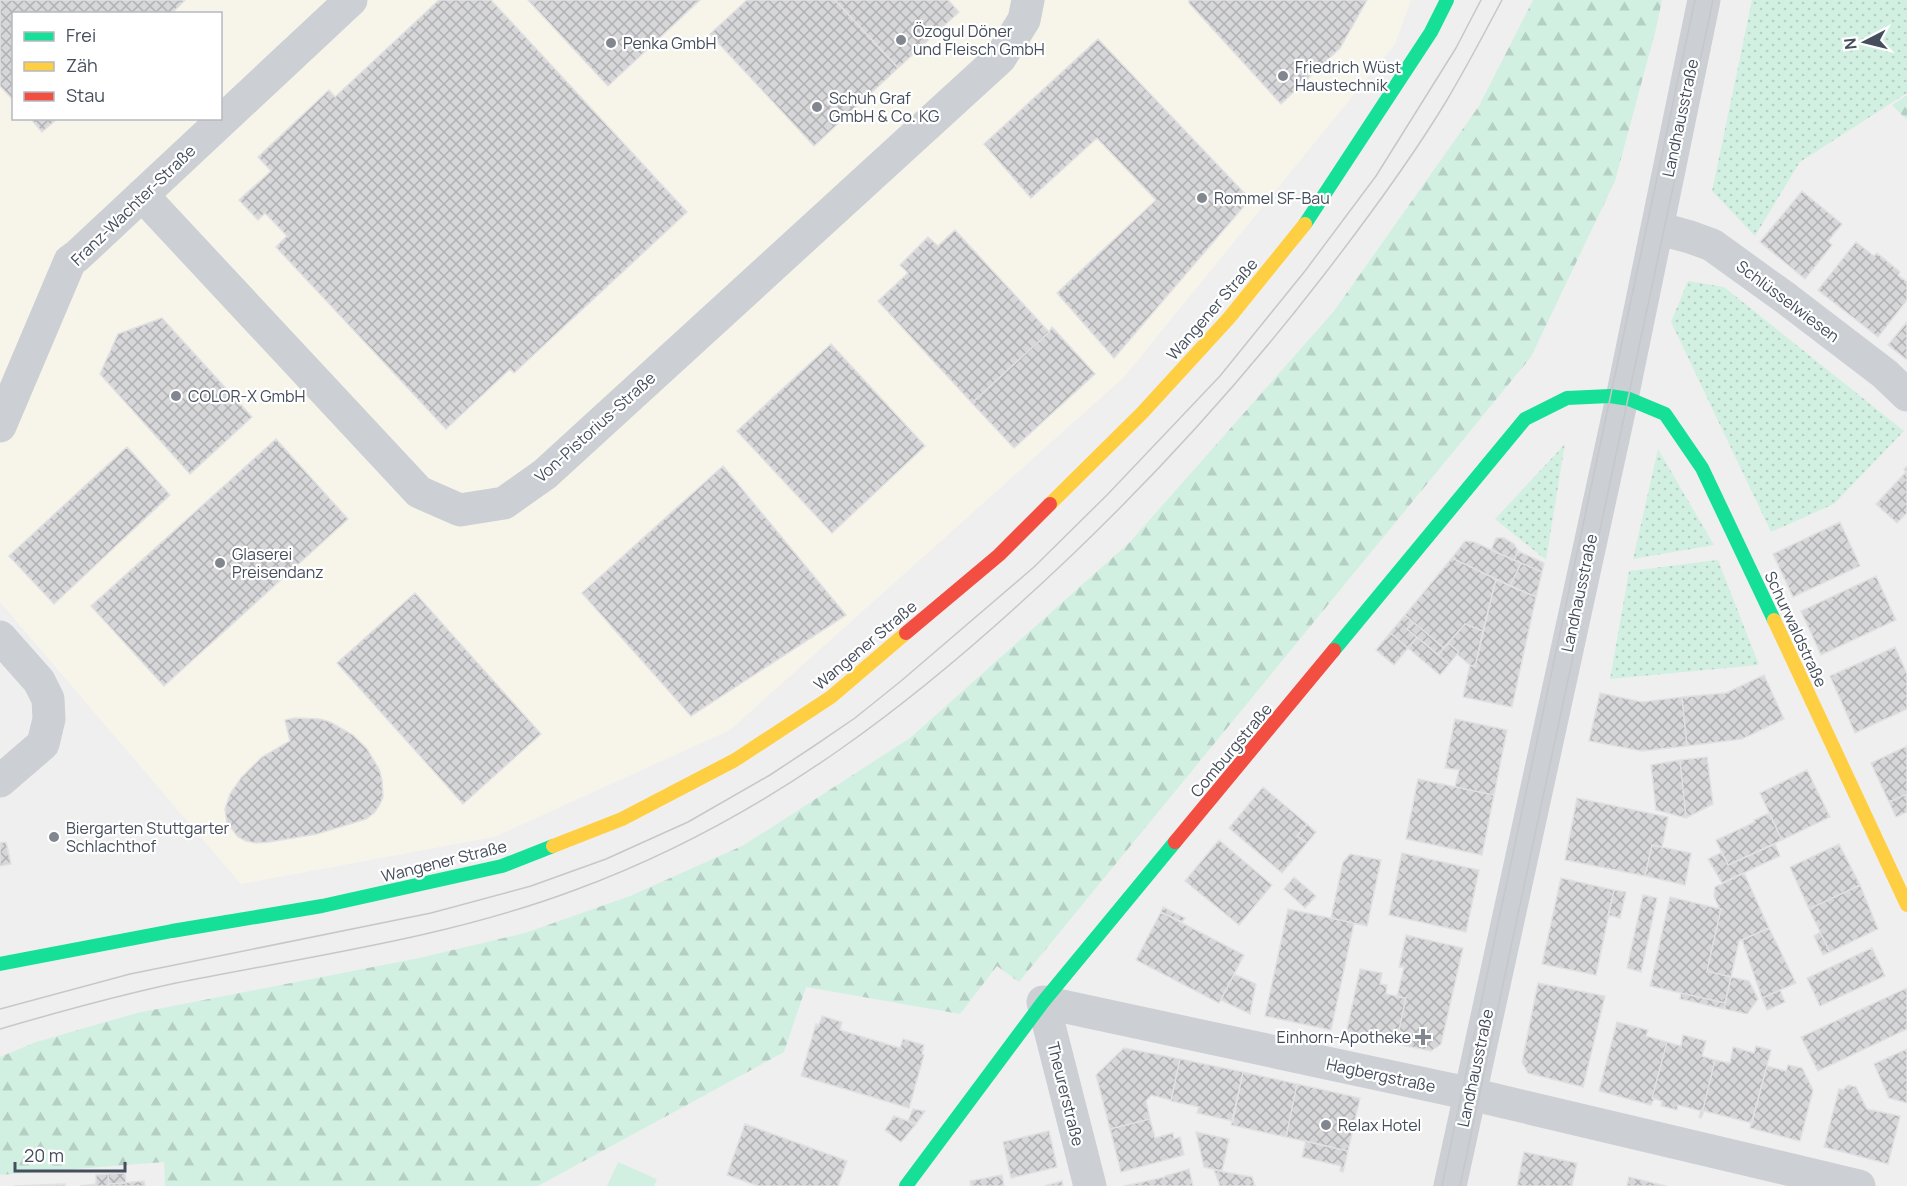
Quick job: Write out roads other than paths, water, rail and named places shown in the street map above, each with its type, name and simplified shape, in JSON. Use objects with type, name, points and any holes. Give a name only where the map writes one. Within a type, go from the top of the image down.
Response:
[{"type":"street","name":"Franz-Wachter-Straße","points":[[0,426],[70,261],[351,0]]},
{"type":"street","name":"Von-Pistorius-Straße","points":[[142,195],[419,492],[460,510],[504,503],[545,474],[1000,58],[1024,20],[1028,0]]},
{"type":"street","name":"Wangener Straße","points":[[0,964],[172,931],[322,906],[502,866],[622,819],[735,760],[831,697],[999,555],[1142,413],[1229,318],[1304,225],[1431,32],[1447,0]]},
{"type":"street","name":"Landhausstraße","points":[[1450,1186],[1622,398],[1704,0]]},
{"type":"street","name":"Schlüsselwiesen","points":[[1657,228],[1712,246],[1787,299],[1885,374],[1907,395]]},
{"type":"street","name":"Comburgstraße","points":[[906,1186],[1043,1002],[1525,419],[1567,398],[1610,396],[1622,398]]},
{"type":"street","name":"Schurwaldstraße","points":[[1622,398],[1665,414],[1702,468],[1907,905]]},
{"type":"street","points":[[0,637],[39,681],[48,699],[50,719],[43,744],[0,781]]},
{"type":"street","name":"Wangener Straße","points":[[11,977],[64,952]]},
{"type":"street","name":"Hagbergstraße","points":[[1043,1002],[1469,1094],[1859,1186]]},
{"type":"street","name":"Theurerstraße","points":[[1043,1002],[1089,1186]]},
{"type":"tram line","points":[[0,1009],[130,974],[431,913],[531,886],[606,859],[688,822],[770,775],[814,746],[855,718],[901,681],[1034,567],[1107,495],[1220,376],[1305,271],[1376,176],[1456,48],[1481,0]]},
{"type":"tram line","points":[[0,1029],[154,988],[378,944],[527,907],[646,861],[714,827],[778,790],[840,749],[900,705],[1015,608],[1137,490],[1232,388],[1320,280],[1402,169],[1447,100],[1502,0]]},
{"type":"tram line","points":[[1442,1186],[1695,0]]},
{"type":"tram line","points":[[1460,1186],[1713,0]]},
{"type":"place","name":"Özogul Döner und Fleisch GmbH","points":[[901,40]]},
{"type":"place","name":"Penka GmbH","points":[[611,43]]},
{"type":"place","name":"Friedrich Wüst Haustechnik","points":[[1283,76]]},
{"type":"place","name":"Schuh Graf GmbH & Co. KG","points":[[817,107]]},
{"type":"place","name":"Rommel SF-Bau","points":[[1202,198]]},
{"type":"place","name":"COLOR-X GmbH","points":[[176,396]]},
{"type":"place","name":"Glaserei Preisendanz","points":[[220,563]]},
{"type":"place","name":"Biergarten Stuttgarter Schlachthof","points":[[54,837]]},
{"type":"place","name":"Einhorn-Apotheke","points":[[1423,1037]]},
{"type":"place","name":"Relax Hotel","points":[[1326,1125]]}]
